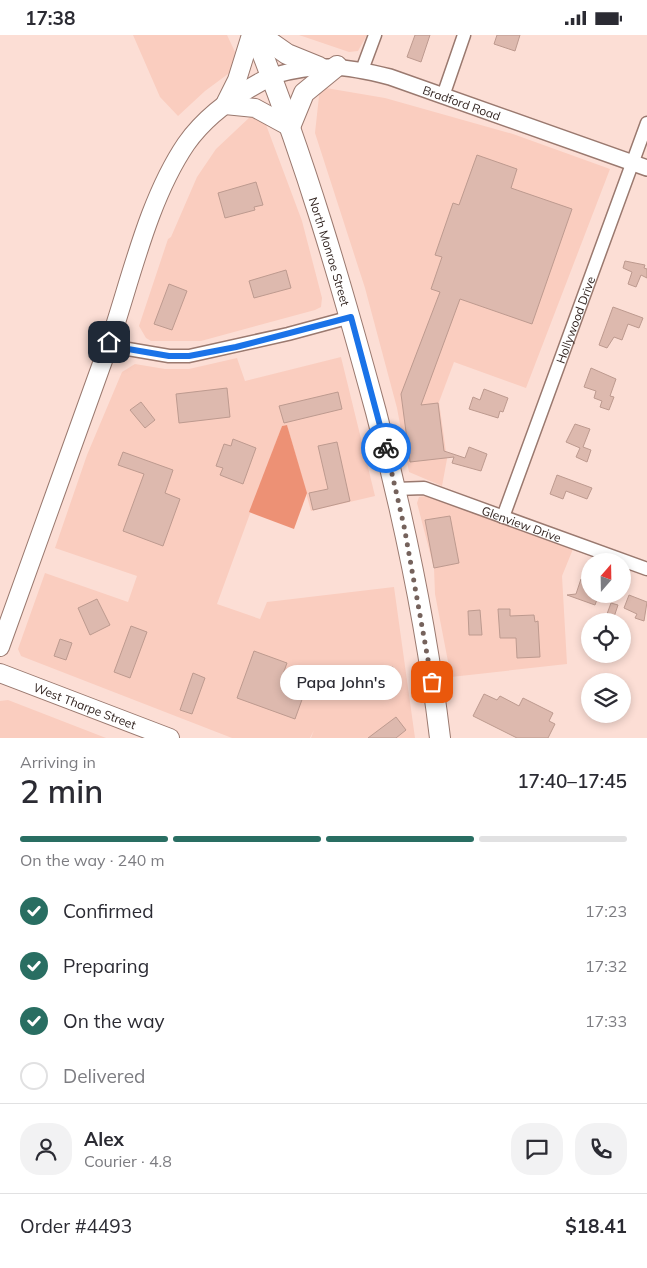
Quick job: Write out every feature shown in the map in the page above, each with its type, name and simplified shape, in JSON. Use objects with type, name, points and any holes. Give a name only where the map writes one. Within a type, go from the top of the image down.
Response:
[{"type":"main road","name":"North Monroe Street","points":[[253,35],[272,76],[290,127],[351,317],[396,489],[424,630],[440,738]]},
{"type":"main road","points":[[225,105],[237,80],[253,35]]},
{"type":"main road","points":[[225,105],[255,108],[290,127],[304,93],[328,67],[287,54],[260,35]]},
{"type":"main road","points":[[0,647],[109,342],[160,190],[190,138],[225,105],[249,87],[272,76]]},
{"type":"main road","name":"West Tharpe Street","points":[[0,673],[170,738]]},
{"type":"street","points":[[362,70],[375,35]]},
{"type":"street","points":[[443,96],[464,35]]},
{"type":"street","name":"Bradford Road","points":[[272,76],[298,69],[328,67],[362,70],[390,77],[647,168]]},
{"type":"street","name":"Hollywood Drive","points":[[503,517],[647,123]]},
{"type":"street","points":[[109,342],[128,349],[169,356],[189,356],[236,347],[351,317]]},
{"type":"street","name":"Glenview Drive","points":[[396,489],[424,488],[647,569]]},
{"type":"shaded area","points":[[133,35],[227,35],[235,52],[232,71],[205,91],[178,116],[160,97]]},
{"type":"shaded area","points":[[299,35],[367,35],[358,51],[349,52]]},
{"type":"shaded area","points":[[320,87],[385,98],[513,134],[610,169],[526,388],[454,362],[439,402],[447,459],[442,486],[409,472],[397,408],[365,288],[315,133]]},
{"type":"shaded area","points":[[251,116],[259,116],[265,122],[302,221],[322,298],[321,307],[201,341],[151,341],[146,338],[139,326],[168,239],[171,237],[197,177],[216,149]]},
{"type":"shaded area","points":[[341,357],[375,496],[311,511],[287,425],[282,426],[217,604],[260,619],[267,602],[394,587],[415,738],[311,738],[314,730],[310,738],[232,738],[21,656],[18,649],[45,573],[128,602],[137,576],[55,548],[87,455],[122,372],[135,364],[165,369],[189,369],[237,358],[245,381]]},
{"type":"shaded area","points":[[287,425],[307,493],[294,529],[249,512],[282,426]]},
{"type":"shaded area","points":[[425,496],[488,515],[573,549],[562,576],[567,664],[451,677],[435,594],[434,568],[417,503],[419,497]]},
{"type":"shaded area","points":[[8,700],[106,738],[0,738],[0,701]]},
{"type":"building","points":[[415,35],[430,35],[421,62],[407,57]]},
{"type":"building","points":[[497,35],[520,35],[515,51],[494,44]]},
{"type":"building","points":[[477,155],[517,169],[511,188],[572,209],[532,324],[460,299],[421,405],[438,403],[444,451],[465,458],[469,447],[487,454],[481,471],[452,463],[454,457],[410,462],[401,394],[440,292],[431,289],[442,257],[435,255],[453,203],[459,205]]},
{"type":"building","points":[[256,182],[263,205],[254,207],[255,210],[225,218],[218,193]]},
{"type":"building","points":[[625,261],[645,265],[644,268],[647,269],[647,278],[641,275],[636,287],[628,284],[632,272],[623,268]]},
{"type":"building","points":[[286,270],[291,288],[254,298],[249,281]]},
{"type":"building","points":[[169,284],[187,291],[172,330],[154,324]]},
{"type":"building","points":[[613,307],[643,318],[639,328],[628,324],[622,340],[614,337],[607,348],[599,345]]},
{"type":"building","points":[[591,368],[616,379],[610,396],[614,397],[609,410],[600,407],[602,401],[594,398],[596,391],[584,387]]},
{"type":"building","points":[[227,388],[230,417],[179,423],[176,394]]},
{"type":"building","points":[[484,389],[508,398],[503,412],[500,411],[498,418],[469,409],[473,397],[480,400]]},
{"type":"building","points":[[338,392],[342,409],[284,423],[279,406]]},
{"type":"building","points":[[141,402],[155,420],[145,428],[130,410]]},
{"type":"building","points":[[575,424],[590,429],[583,447],[591,450],[587,462],[576,457],[580,448],[566,442]]},
{"type":"building","points":[[233,439],[256,448],[243,484],[220,475],[223,468],[216,466],[224,444],[231,446]]},
{"type":"building","points":[[337,442],[350,501],[313,510],[309,493],[328,489],[318,446]]},
{"type":"building","points":[[123,452],[173,470],[165,493],[180,499],[163,546],[123,531],[144,474],[118,465]]},
{"type":"building","points":[[557,475],[592,488],[587,499],[566,491],[563,499],[550,494]]},
{"type":"building","points":[[450,516],[459,563],[434,568],[425,520]]},
{"type":"building","points":[[581,579],[581,600],[567,595],[576,594]]},
{"type":"building","points":[[631,596],[647,602],[644,621],[635,618],[637,614],[624,608],[626,603],[631,603]]},
{"type":"building","points":[[97,599],[110,625],[90,635],[78,608]]},
{"type":"building","points":[[611,603],[618,605],[615,613],[607,613]]},
{"type":"building","points":[[498,609],[510,609],[510,616],[534,615],[535,622],[538,621],[540,657],[517,658],[516,638],[500,638]]},
{"type":"building","points":[[480,610],[482,635],[469,635],[468,611]]},
{"type":"building","points":[[131,626],[147,632],[130,678],[114,672]]},
{"type":"building","points":[[60,639],[72,643],[66,660],[54,656]]},
{"type":"building","points":[[254,651],[287,663],[283,674],[308,683],[295,719],[237,698]]},
{"type":"building","points":[[393,667],[395,683],[364,688],[362,672]]},
{"type":"building","points":[[193,673],[205,678],[192,714],[180,710]]},
{"type":"building","points":[[484,694],[497,700],[500,696],[519,706],[523,698],[553,713],[549,721],[555,724],[548,738],[517,738],[473,716]]},
{"type":"building","points":[[396,717],[406,730],[396,738],[368,738]]},
{"type":"way so far","points":[[386,448],[404,526],[432,682]]},
{"type":"place","name":"Papa John's","points":[[432,682]]},
{"type":"route","points":[[109,342],[128,349],[169,356],[189,356],[236,347],[351,317],[386,448]]}]
